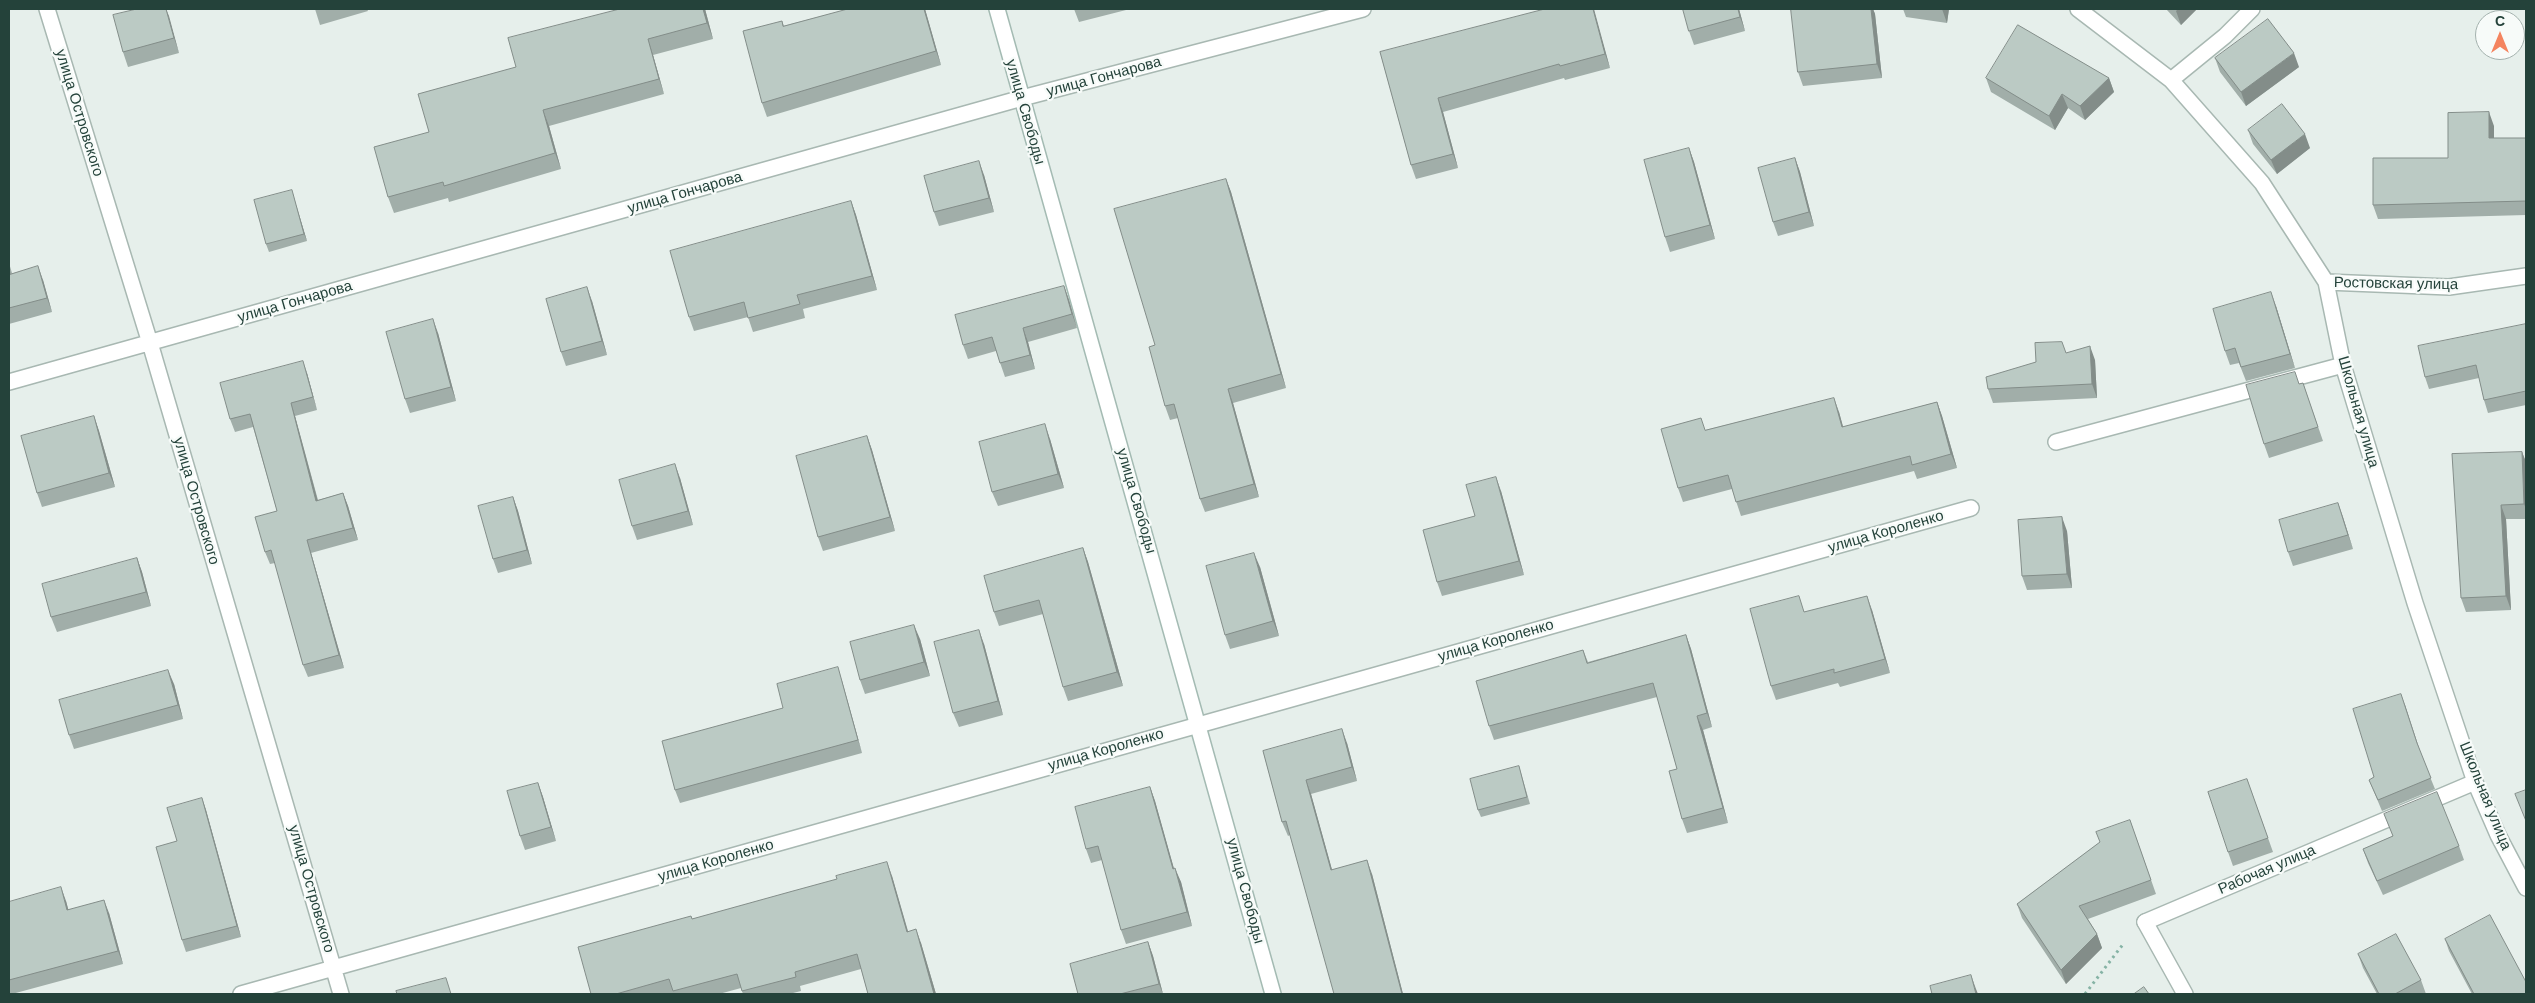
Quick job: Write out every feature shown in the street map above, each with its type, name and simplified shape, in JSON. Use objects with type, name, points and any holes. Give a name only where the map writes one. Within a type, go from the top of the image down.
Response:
[{"type":"street","name":"улица Островского","points":[[46,9],[150,343],[341,994]]},
{"type":"street","name":"улица Свободы","points":[[996,9],[1199,724],[1273,994]]},
{"type":"street","name":"улица Гончарова","points":[[9,382],[1022,98],[1363,9]]},
{"type":"street","name":"Школьная улица","points":[[2078,9],[2172,80],[2262,183],[2326,282],[2343,365],[2415,603],[2475,782],[2498,834],[2526,888]]},
{"type":"street","points":[[2172,80],[2225,36],[2252,9]]},
{"type":"street","name":"Ростовская улица","points":[[2326,282],[2449,288],[2526,276]]},
{"type":"street","points":[[2056,442],[2343,365]]},
{"type":"street","name":"улица Короленко","points":[[241,994],[334,970],[1199,724],[1971,508]]},
{"type":"street","name":"Рабочая улица","points":[[2145,922],[2475,782]]},
{"type":"street","points":[[2145,922],[2185,994]]},
{"type":"path","points":[[2085,994],[2117,951],[2145,922]]},
{"type":"building","points":[[137,9],[166,9],[174,38],[123,52],[113,15]]},
{"type":"building","points":[[620,9],[703,9],[707,23],[648,39],[659,79],[543,110],[555,153],[444,186],[443,182],[388,197],[374,147],[429,132],[418,94],[516,67],[508,38]]},
{"type":"building","points":[[848,9],[924,9],[936,51],[762,103],[743,31],[782,21],[783,26]]},
{"type":"building","points":[[1545,9],[1593,9],[1605,54],[1560,66],[1559,64],[1438,98],[1453,154],[1411,165],[1380,52]]},
{"type":"building","points":[[1683,9],[1738,9],[1740,17],[1689,31]]},
{"type":"building","points":[[1791,9],[1871,9],[1877,64],[1798,72]]},
{"type":"building","points":[[2268,19],[2294,53],[2241,92],[2215,58]]},
{"type":"building","points":[[2018,25],[2109,78],[2080,106],[2062,94],[2049,116],[1986,78]]},
{"type":"building","points":[[2282,104],[2305,134],[2271,160],[2248,130]]},
{"type":"building","points":[[2489,112],[2489,138],[2526,138],[2526,201],[2373,205],[2373,158],[2448,158],[2448,113]]},
{"type":"building","points":[[1689,148],[1710,225],[1665,237],[1644,160]]},
{"type":"building","points":[[1795,158],[1809,212],[1773,222],[1758,168]]},
{"type":"building","points":[[979,161],[989,198],[934,212],[924,176]]},
{"type":"building","points":[[1226,179],[1281,374],[1228,389],[1254,484],[1200,499],[1174,404],[1165,406],[1149,347],[1155,345],[1114,209]]},
{"type":"building","points":[[292,190],[304,234],[266,244],[254,200]]},
{"type":"building","points":[[851,201],[872,276],[797,295],[800,304],[748,318],[744,302],[689,317],[670,251]]},
{"type":"building","points":[[38,266],[47,298],[9,308],[9,267],[10,274]]},
{"type":"building","points":[[1064,286],[1072,314],[1023,328],[1030,355],[1000,363],[992,337],[963,345],[955,315]]},
{"type":"building","points":[[587,287],[602,341],[561,352],[546,299]]},
{"type":"building","points":[[2271,292],[2290,354],[2241,367],[2235,348],[2225,351],[2213,309]]},
{"type":"building","points":[[433,319],[451,387],[405,399],[386,332]]},
{"type":"building","points":[[2526,324],[2526,391],[2484,400],[2476,365],[2425,377],[2418,346]]},
{"type":"building","points":[[2062,342],[2066,353],[2090,346],[2092,384],[1988,389],[1986,377],[2036,362],[2035,343]]},
{"type":"building","points":[[303,361],[313,397],[291,403],[316,501],[343,493],[353,528],[307,540],[339,655],[303,665],[271,550],[265,552],[255,517],[277,511],[250,414],[230,419],[220,383]]},
{"type":"building","points":[[2295,372],[2299,384],[2303,383],[2318,427],[2264,444],[2246,385]]},
{"type":"building","points":[[1834,398],[1842,427],[1937,402],[1951,454],[1912,465],[1910,456],[1736,502],[1728,475],[1678,488],[1661,429],[1701,418],[1705,430]]},
{"type":"building","points":[[94,416],[109,473],[37,493],[21,436]]},
{"type":"building","points":[[1045,424],[1058,474],[992,492],[979,442]]},
{"type":"building","points":[[867,436],[890,517],[818,537],[796,456]]},
{"type":"building","points":[[2522,452],[2524,504],[2501,505],[2506,596],[2461,598],[2452,454]]},
{"type":"building","points":[[675,464],[688,511],[632,526],[619,480]]},
{"type":"building","points":[[1496,477],[1519,561],[1437,582],[1423,530],[1475,516],[1466,485]]},
{"type":"building","points":[[513,497],[527,550],[493,559],[478,506]]},
{"type":"building","points":[[2338,503],[2348,535],[2288,552],[2279,520]]},
{"type":"building","points":[[2062,517],[2067,574],[2022,576],[2018,520]]},
{"type":"building","points":[[1083,548],[1117,672],[1063,687],[1039,600],[994,612],[984,576]]},
{"type":"building","points":[[1254,553],[1273,621],[1225,635],[1206,566]]},
{"type":"building","points":[[137,558],[146,592],[51,617],[42,584]]},
{"type":"building","points":[[1799,596],[1804,612],[1867,596],[1885,659],[1834,673],[1834,669],[1771,686],[1750,609]]},
{"type":"building","points":[[914,625],[924,662],[860,680],[850,642]]},
{"type":"building","points":[[979,630],[998,701],[953,713],[934,642]]},
{"type":"building","points":[[1686,635],[1707,713],[1697,716],[1723,808],[1682,819],[1669,771],[1677,769],[1653,683],[1489,726],[1476,681],[1583,650],[1587,663]]},
{"type":"building","points":[[838,667],[858,740],[675,790],[662,741],[783,708],[777,684]]},
{"type":"building","points":[[168,670],[178,705],[69,735],[59,700]]},
{"type":"building","points":[[2401,694],[2431,778],[2378,800],[2369,780],[2374,777],[2353,709]]},
{"type":"building","points":[[1342,729],[1352,767],[1306,780],[1331,870],[1367,860],[1402,994],[1334,994],[1286,821],[1282,822],[1263,751]]},
{"type":"building","points":[[1519,766],[1527,797],[1478,810],[1470,779]]},
{"type":"building","points":[[2247,779],[2268,838],[2228,852],[2208,792]]},
{"type":"building","points":[[538,783],[551,827],[520,836],[507,791]]},
{"type":"building","points":[[1150,787],[1187,912],[1121,930],[1098,846],[1086,849],[1075,807]]},
{"type":"building","points":[[2526,790],[2526,821],[2515,794]]},
{"type":"building","points":[[2437,792],[2459,846],[2377,881],[2363,849],[2393,836],[2384,814]]},
{"type":"building","points":[[202,798],[237,926],[182,940],[156,847],[177,841],[167,808]]},
{"type":"building","points":[[2130,820],[2151,880],[2079,906],[2097,934],[2061,970],[2017,904],[2100,842],[2096,832]]},
{"type":"building","points":[[887,862],[907,932],[916,929],[934,994],[868,994],[857,954],[795,972],[796,977],[742,991],[737,974],[673,991],[669,979],[616,994],[591,994],[578,947],[691,916],[692,919],[837,879],[836,876]]},
{"type":"building","points":[[61,887],[67,910],[104,900],[118,951],[9,980],[9,902]]},
{"type":"building","points":[[2490,915],[2526,982],[2526,994],[2474,994],[2445,939]]},
{"type":"building","points":[[2396,934],[2421,980],[2395,994],[2379,994],[2358,954]]},
{"type":"building","points":[[1148,942],[1159,984],[1120,994],[1078,994],[1070,964]]},
{"type":"building","points":[[1971,975],[1976,994],[1932,994],[1930,986]]},
{"type":"building","points":[[446,978],[451,994],[397,994],[396,991]]},
{"type":"building","points":[[2144,987],[2149,994],[2134,994]]}]
